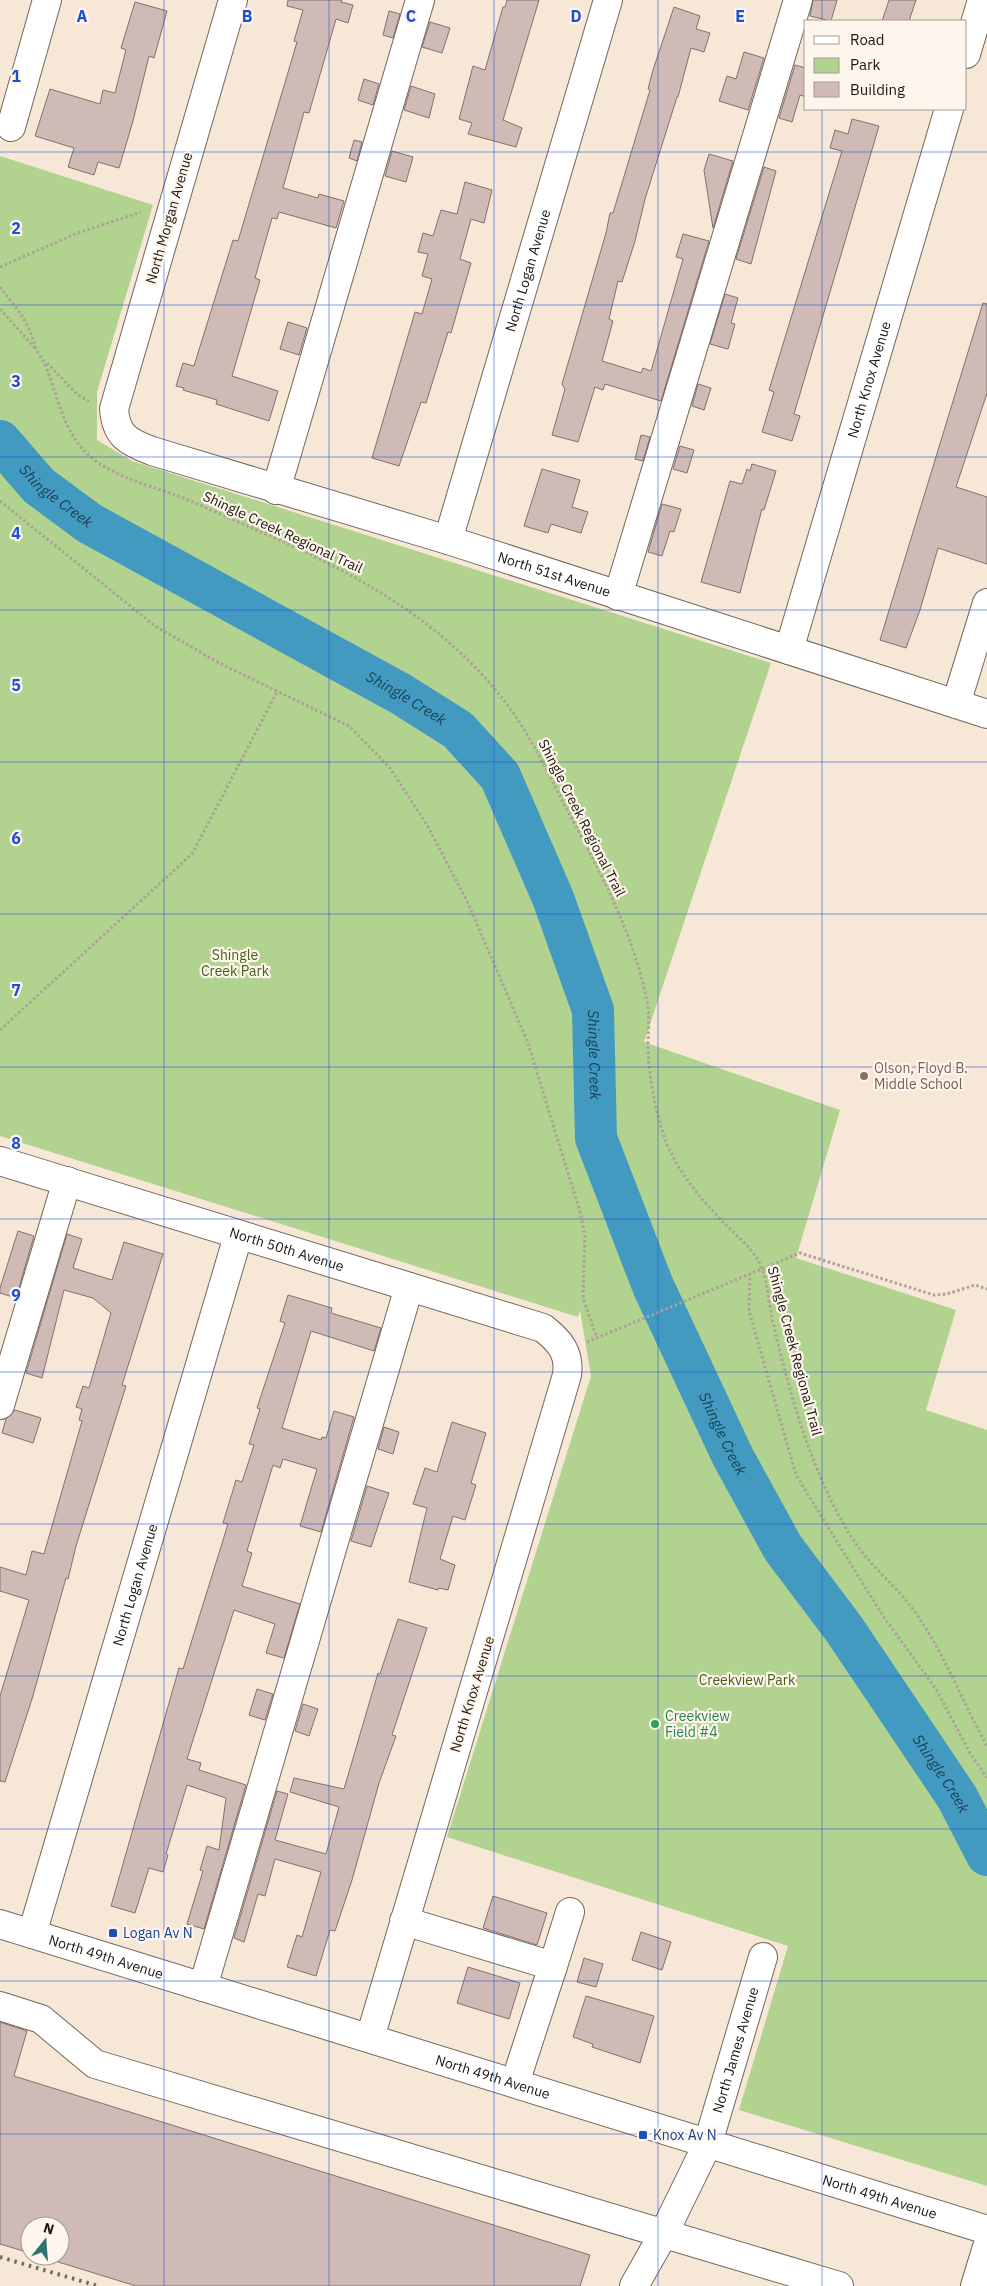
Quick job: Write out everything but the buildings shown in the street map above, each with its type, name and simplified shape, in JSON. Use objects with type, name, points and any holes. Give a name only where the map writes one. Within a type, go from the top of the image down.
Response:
[{"type":"street","points":[[11,127],[47,0]]},
{"type":"street","name":"North Morgan Avenue","points":[[122,434],[115,424],[114,409],[233,0]]},
{"type":"street","points":[[276,490],[420,0]]},
{"type":"street","name":"North Logan Avenue","points":[[448,540],[608,0]]},
{"type":"street","points":[[618,596],[798,0]]},
{"type":"street","points":[[967,51],[982,0]]},
{"type":"street","name":"North Knox Avenue","points":[[789,650],[950,110]]},
{"type":"street","name":"North 51st Avenue","points":[[122,434],[134,445],[276,490],[448,540],[987,714]]},
{"type":"street","points":[[956,704],[987,603]]},
{"type":"street","name":"North 50th Avenue","points":[[0,1161],[238,1236],[542,1328],[557,1339],[575,1347]]},
{"type":"street","points":[[0,1405],[68,1181]]},
{"type":"street","name":"North Logan Avenue","points":[[32,1934],[238,1236]]},
{"type":"street","points":[[203,1987],[409,1287]]},
{"type":"street","name":"North Knox Avenue","points":[[370,2038],[567,1375],[568,1363],[575,1347]]},
{"type":"street","points":[[515,2083],[570,1912]]},
{"type":"street","points":[[404,1921],[553,1966]]},
{"type":"street","name":"North 49th Avenue","points":[[0,1924],[987,2230]]},
{"type":"street","name":"North James Avenue","points":[[634,2286],[664,2234],[708,2143],[763,1957]]},
{"type":"street","points":[[0,2006],[41,2019],[95,2064],[839,2286]]},
{"type":"street","points":[[975,2286],[987,2247]]},
{"type":"path","points":[[0,267],[75,234],[141,212]]},
{"type":"path","name":"Shingle Creek Regional Trail","points":[[0,287],[27,323],[37,351],[45,361],[67,428],[82,449],[95,461],[116,473],[172,492],[258,531],[364,582],[408,609],[464,656],[494,689],[525,731],[581,834],[614,902],[640,975],[648,1004],[648,1043],[652,1082],[659,1120],[671,1152],[688,1181],[759,1261],[766,1279],[779,1348],[814,1461],[849,1533],[869,1561],[903,1596],[928,1631],[987,1746]]},
{"type":"path","points":[[0,309],[37,351]]},
{"type":"path","points":[[45,361],[76,394],[86,400]]},
{"type":"path","points":[[0,501],[155,626],[221,664],[349,726],[390,768],[445,854],[468,902],[528,1043],[569,1172],[585,1236],[583,1298],[597,1338]]},
{"type":"path","points":[[0,1030],[192,854],[277,692]]},
{"type":"path","points":[[575,1347],[800,1253],[934,1295],[947,1294],[974,1285],[987,1289]]},
{"type":"path","points":[[750,1273],[749,1311],[796,1475],[883,1616],[936,1689],[970,1753],[987,1778]]},
{"type":"green space","name":"Creekview Park","points":[[0,156],[153,205],[97,392],[97,440],[132,461],[771,663],[644,1042],[840,1110],[796,1258],[956,1310],[926,1410],[987,1430],[987,2186],[739,2110],[788,1946],[447,1837],[591,1376],[580,1310],[578,1317],[0,1136]]},
{"type":"waterway","name":"Shingle Creek","points":[[0,441],[39,486],[89,523],[401,694],[458,730],[500,776],[553,898],[593,1010],[596,1138],[653,1286],[733,1457],[783,1548],[844,1629],[957,1797],[987,1855]]},
{"type":"railway","points":[[0,2257],[98,2286]]},
{"type":"place","name":"Olson, Floyd B. Middle School","points":[[864,1076]]},
{"type":"place","name":"Creekview Field #4","points":[[655,1724]]},
{"type":"place","name":"Logan Av N","points":[[113,1933]]},
{"type":"place","name":"Knox Av N","points":[[643,2135]]},
{"type":"park label","name":"Shingle Creek Park","points":[[235,964]]}]
